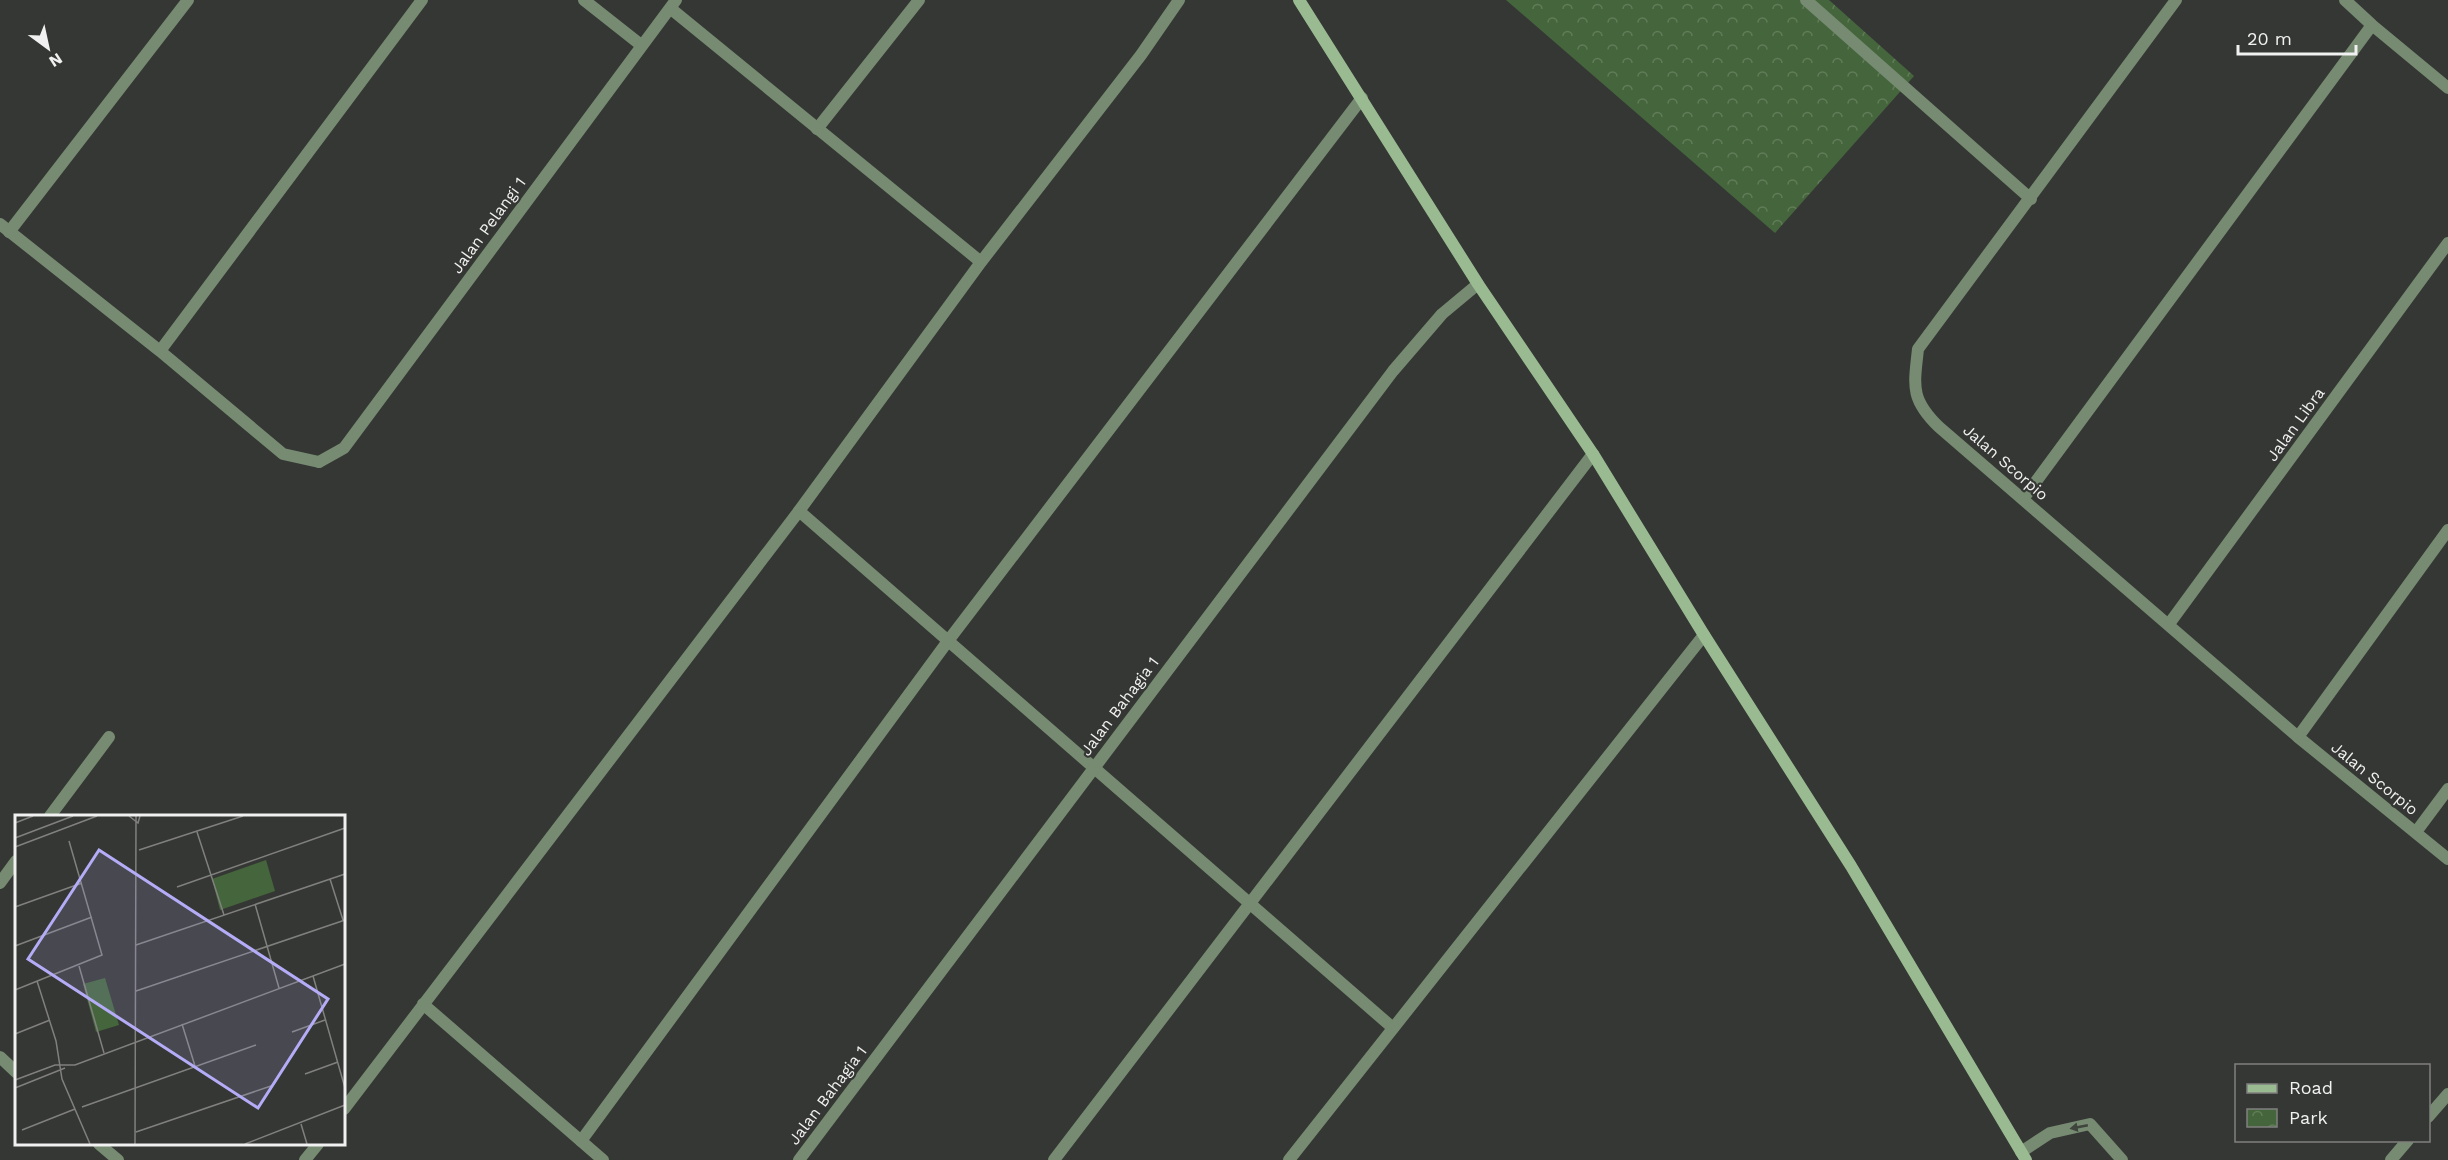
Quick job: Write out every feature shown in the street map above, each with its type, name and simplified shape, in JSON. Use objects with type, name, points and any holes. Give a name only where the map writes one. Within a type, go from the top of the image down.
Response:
[{"type":"street","points":[[188,0],[4,228],[160,351],[423,0]]},
{"type":"street","points":[[584,0],[641,45]]},
{"type":"street","points":[[817,129],[919,0]]},
{"type":"street","points":[[345,1108],[799,511],[981,262],[1141,55],[1179,0]]},
{"type":"street","points":[[1299,0],[1478,284],[1593,454],[1704,635],[1851,866],[2023,1156],[2050,1132],[2090,1124],[2122,1160]]},
{"type":"street","points":[[1806,0],[2031,199]]},
{"type":"street","name":"Jalan Scorpio","points":[[2176,0],[1918,349],[1914,387],[1924,411],[2023,499],[2298,737],[2448,859]]},
{"type":"street","points":[[2346,0],[2372,25],[2448,88]]},
{"type":"street","points":[[673,4],[817,129],[981,262]]},
{"type":"street","name":"Jalan Pelangi 1","points":[[160,351],[283,454],[319,462],[344,448],[673,4]]},
{"type":"street","points":[[2023,499],[2372,25]]},
{"type":"street","points":[[581,1141],[948,641],[1362,98]]},
{"type":"street","name":"Jalan Libra","points":[[2169,624],[2448,243]]},
{"type":"street","name":"Jalan Bahagia 1","points":[[799,1160],[1393,371],[1442,314],[1478,284]]},
{"type":"street","points":[[1054,1160],[1593,454]]},
{"type":"street","points":[[799,511],[1393,1028]]},
{"type":"street","points":[[2298,737],[2448,530]]},
{"type":"street","points":[[1289,1160],[1704,635]]},
{"type":"street","points":[[51,815],[109,737]]},
{"type":"street","points":[[2416,832],[2448,789]]},
{"type":"street","points":[[0,883],[15,862]]},
{"type":"street","points":[[423,1004],[603,1160]]},
{"type":"street","points":[[0,1057],[15,1071]]},
{"type":"street","points":[[2430,1115],[2448,1094]]},
{"type":"street","points":[[2391,1160],[2406,1142]]},
{"type":"street","points":[[101,1145],[118,1160]]},
{"type":"street","points":[[305,1160],[316,1145]]},
{"type":"green space","points":[[1506,0],[1829,0],[1914,76],[1775,233]]}]
